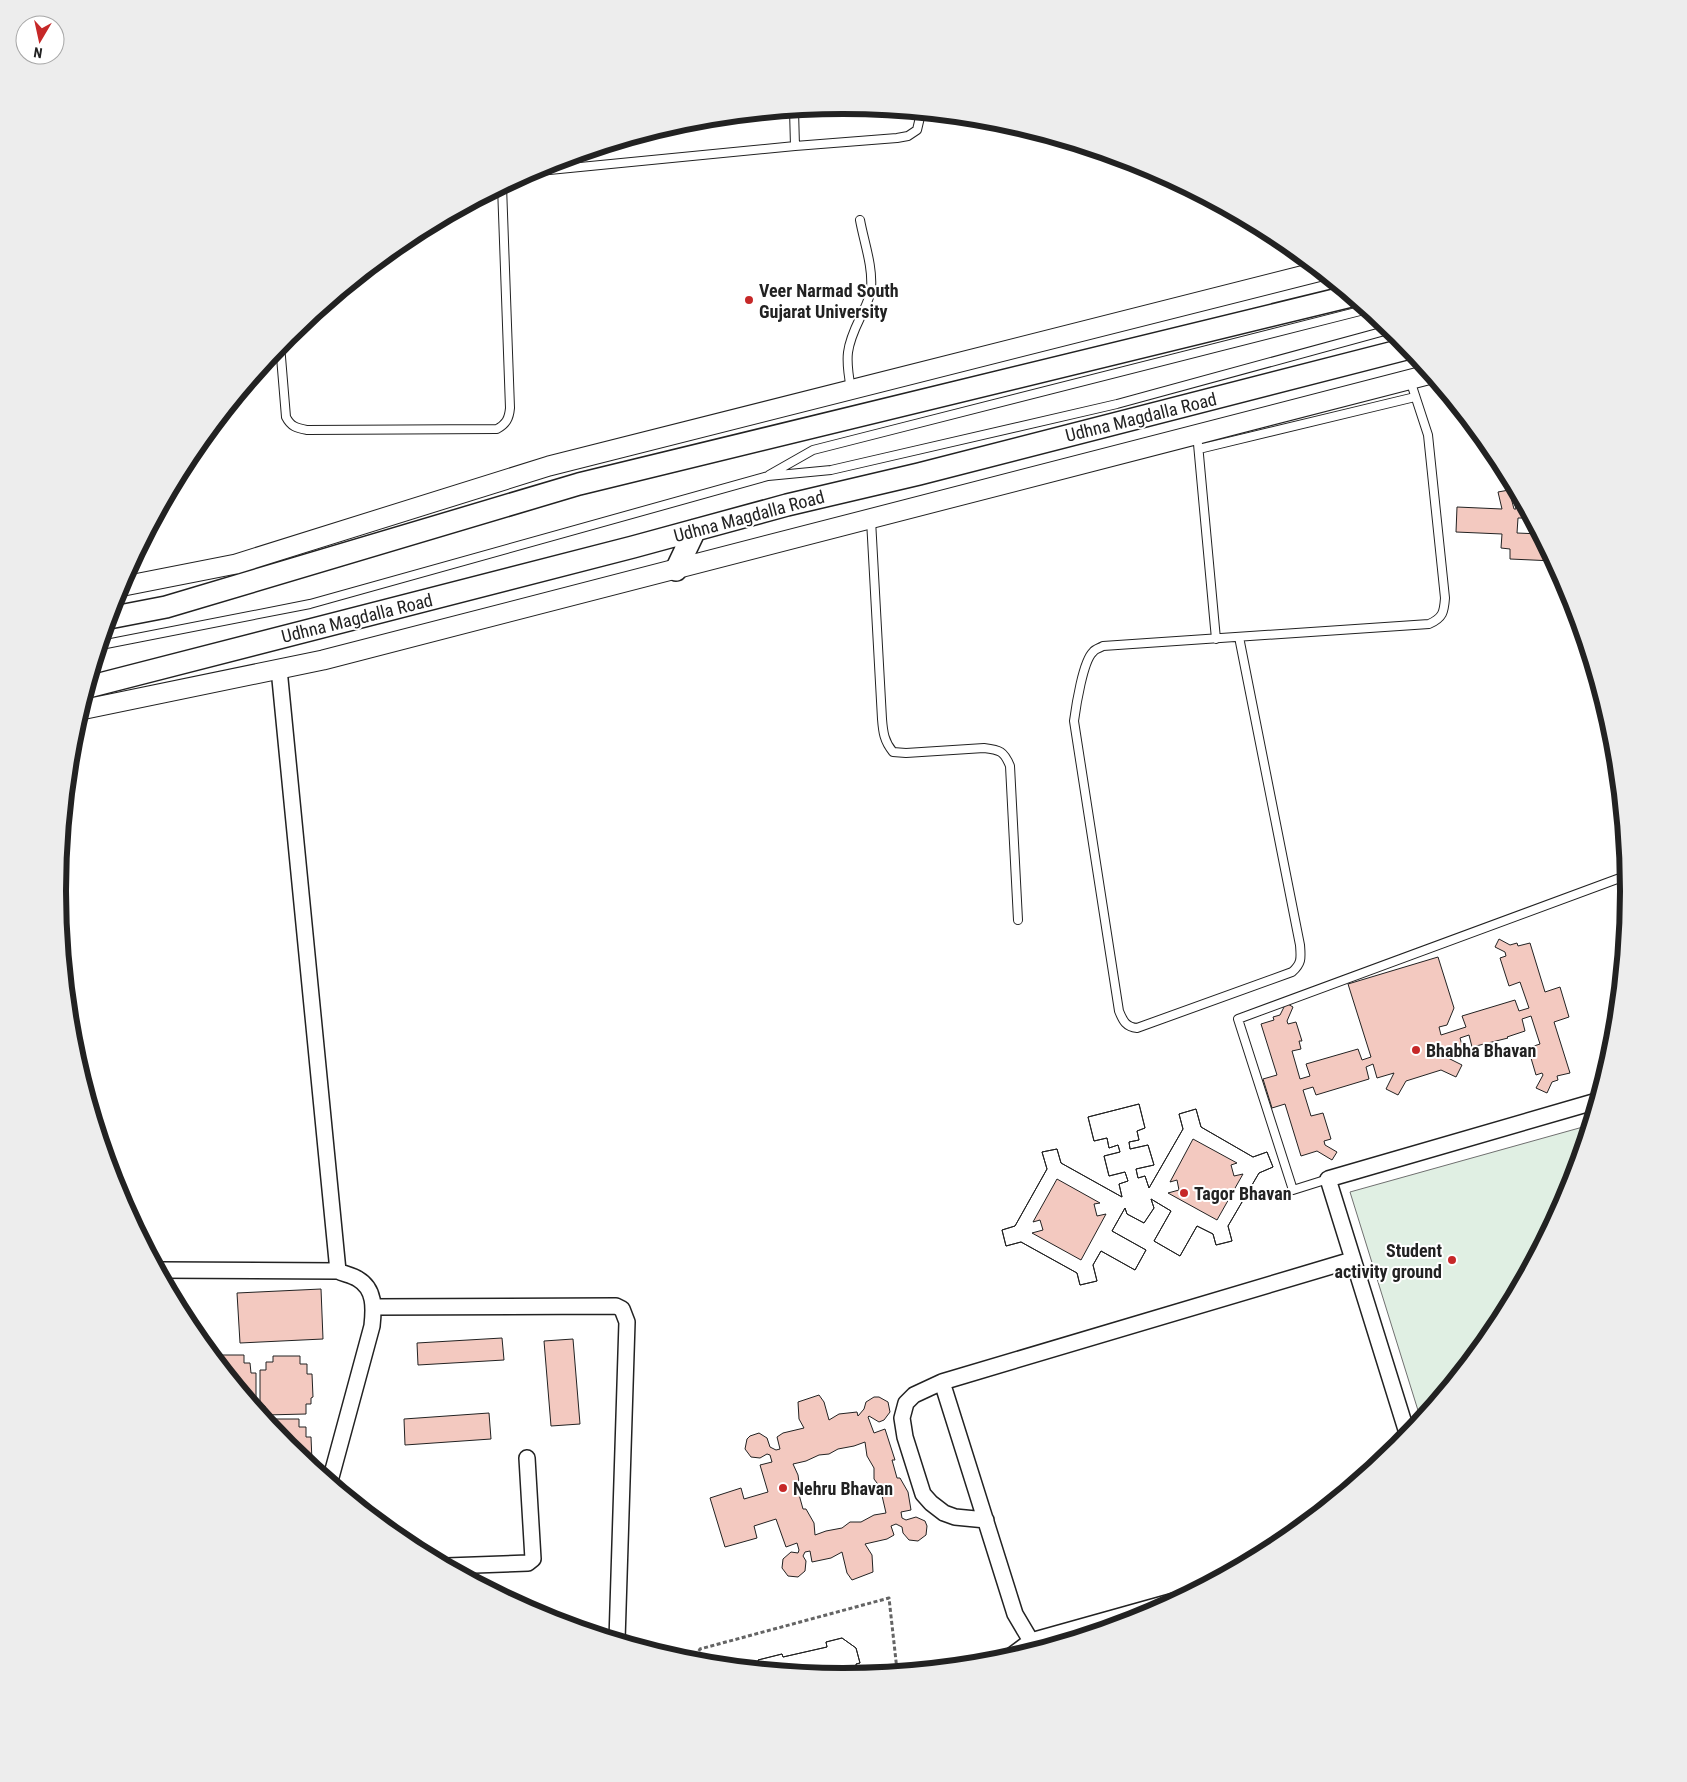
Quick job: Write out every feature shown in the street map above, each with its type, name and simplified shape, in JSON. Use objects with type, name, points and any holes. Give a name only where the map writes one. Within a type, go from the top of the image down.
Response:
[{"type":"main road","points":[[116,617],[166,607],[579,484],[1345,298]]},
{"type":"main road","name":"Udhna Magdalla Road","points":[[94,685],[633,547],[787,505],[919,474],[1401,350]]},
{"type":"main road","points":[[676,570],[696,530]]},
{"type":"street","points":[[129,585],[236,564],[549,466],[1315,273]]},
{"type":"street","points":[[88,708],[322,660],[871,520],[1198,442],[1412,388],[1426,377]]},
{"type":"street","points":[[279,669],[338,1271]]},
{"type":"street","points":[[1405,1428],[1328,1179],[1591,1103]]},
{"type":"street","points":[[986,1520],[954,1518],[931,1503],[923,1494],[905,1437],[902,1418],[906,1403],[914,1395],[942,1382],[1352,1260]]},
{"type":"street","points":[[165,1270],[338,1271],[358,1279],[370,1292],[374,1307],[372,1326],[332,1475]]},
{"type":"street","points":[[374,1307],[616,1306],[622,1309],[627,1322],[617,1634]]},
{"type":"street","points":[[942,1382],[1015,1614],[1031,1641]]},
{"type":"street","points":[[458,1566],[528,1563],[533,1559],[527,1458]]},
{"type":"street","points":[[1023,1647],[1031,1641],[1061,1637],[1096,1626]]},
{"type":"lane","points":[[794,115],[796,146]]},
{"type":"lane","points":[[556,169],[908,136],[917,130],[920,118]]},
{"type":"lane","points":[[281,355],[286,417],[289,424],[296,428],[307,430],[497,429],[502,426],[508,419],[510,408],[502,193]]},
{"type":"lane","points":[[852,389],[846,364],[847,351],[870,296],[871,288],[871,274],[860,220]]},
{"type":"lane","points":[[768,476],[813,450],[1360,311]]},
{"type":"lane","points":[[106,644],[310,604],[768,476],[831,470],[1098,409],[1383,332]]},
{"type":"lane","points":[[1239,637],[1301,958],[1298,966],[1292,972],[1137,1028],[1129,1027],[1122,1020],[1119,1011],[1074,721],[1075,708],[1087,660],[1093,651],[1103,646],[1429,624],[1438,621],[1442,615],[1445,598],[1428,435],[1412,388]]},
{"type":"lane","points":[[1198,442],[1216,639]]},
{"type":"lane","points":[[871,520],[882,726],[886,744],[893,752],[906,753],[984,748],[996,749],[1005,755],[1010,766],[1018,920]]},
{"type":"lane","points":[[1328,1179],[1293,1190],[1238,1019],[1620,878]]},
{"type":"path","points":[[697,1654],[700,1649],[889,1598],[897,1667]]},
{"type":"green space","name":"Student activity ground","points":[[1584,1127],[1562,1188],[1541,1235],[1517,1280],[1490,1323],[1460,1364],[1419,1413],[1350,1192]]},
{"type":"building","points":[[1509,490],[1514,509],[1516,509],[1512,495],[1522,512],[1523,518],[1518,518],[1517,533],[1534,534],[1547,561],[1510,559],[1510,549],[1501,548],[1502,534],[1456,532],[1457,507],[1502,509],[1498,492]]},
{"type":"building","name":"Bhabha Bhavan","points":[[1499,939],[1510,945],[1517,943],[1518,946],[1530,943],[1545,992],[1560,987],[1569,1017],[1554,1022],[1570,1073],[1557,1076],[1558,1080],[1552,1082],[1547,1093],[1536,1088],[1543,1075],[1542,1073],[1536,1075],[1528,1048],[1540,1044],[1531,1016],[1522,1019],[1525,1031],[1508,1038],[1472,1047],[1469,1035],[1460,1038],[1464,1052],[1446,1057],[1462,1065],[1456,1077],[1441,1070],[1406,1081],[1398,1095],[1386,1089],[1394,1073],[1377,1078],[1373,1064],[1366,1067],[1369,1079],[1316,1095],[1313,1087],[1303,1090],[1311,1116],[1323,1113],[1331,1139],[1324,1141],[1325,1145],[1337,1152],[1332,1160],[1317,1151],[1301,1156],[1285,1104],[1272,1108],[1263,1079],[1277,1075],[1261,1024],[1274,1020],[1273,1017],[1280,1015],[1286,1003],[1293,1007],[1287,1021],[1288,1024],[1296,1022],[1302,1041],[1299,1041],[1301,1049],[1292,1051],[1300,1079],[1310,1076],[1306,1064],[1358,1049],[1362,1060],[1371,1057],[1348,984],[1438,957],[1454,1008],[1447,1025],[1439,1027],[1441,1035],[1466,1027],[1462,1016],[1515,1000],[1519,1011],[1529,1008],[1520,982],[1509,986],[1500,958],[1506,956],[1505,952],[1495,947]]},
{"type":"building","name":"Tagor Bhavan","points":[[1139,1104],[1145,1128],[1137,1131],[1139,1140],[1129,1142],[1130,1149],[1148,1145],[1154,1165],[1136,1169],[1138,1178],[1145,1176],[1149,1188],[1183,1129],[1179,1114],[1196,1109],[1201,1127],[1253,1157],[1267,1152],[1273,1167],[1259,1173],[1228,1226],[1232,1241],[1216,1245],[1213,1234],[1197,1226],[1180,1256],[1154,1241],[1171,1211],[1151,1199],[1154,1208],[1144,1223],[1127,1214],[1125,1208],[1112,1231],[1146,1250],[1135,1270],[1101,1251],[1093,1265],[1097,1281],[1080,1285],[1077,1273],[1021,1242],[1006,1246],[1002,1230],[1015,1226],[1047,1169],[1042,1152],[1057,1149],[1061,1163],[1122,1197],[1119,1184],[1128,1181],[1125,1172],[1109,1176],[1104,1156],[1120,1152],[1118,1145],[1109,1148],[1107,1138],[1094,1141],[1088,1117]],"holes":[[[1193,1139],[1237,1163],[1231,1165],[1234,1176],[1243,1174],[1217,1220],[1168,1193],[1179,1190],[1177,1180],[1170,1182]],[[1057,1179],[1100,1203],[1094,1204],[1097,1216],[1106,1214],[1081,1260],[1032,1233],[1043,1230],[1040,1220],[1033,1222]]]},
{"type":"building","name":"Tagor Bhavan","points":[[1139,1104],[1145,1128],[1137,1131],[1139,1140],[1129,1142],[1130,1149],[1148,1145],[1154,1165],[1136,1169],[1138,1178],[1145,1176],[1149,1188],[1183,1129],[1179,1114],[1196,1109],[1201,1127],[1253,1157],[1267,1152],[1273,1167],[1259,1173],[1228,1226],[1232,1241],[1216,1245],[1213,1234],[1197,1226],[1180,1256],[1154,1241],[1171,1211],[1151,1199],[1154,1208],[1144,1223],[1127,1214],[1125,1208],[1112,1231],[1146,1250],[1135,1270],[1101,1251],[1093,1265],[1097,1281],[1080,1285],[1077,1273],[1021,1242],[1006,1246],[1002,1230],[1015,1226],[1047,1169],[1042,1152],[1057,1149],[1061,1163],[1122,1197],[1119,1184],[1128,1181],[1125,1172],[1109,1176],[1104,1156],[1120,1152],[1118,1145],[1109,1148],[1107,1138],[1094,1141],[1088,1117]]},
{"type":"building","points":[[321,1289],[323,1339],[240,1343],[237,1293]]},
{"type":"building","points":[[502,1338],[504,1360],[418,1365],[417,1343]]},
{"type":"building","points":[[573,1339],[580,1424],[551,1426],[544,1341]]},
{"type":"building","points":[[220,1355],[244,1355],[244,1363],[250,1363],[251,1373],[256,1373],[256,1397]]},
{"type":"building","points":[[273,1356],[300,1356],[300,1364],[307,1364],[307,1374],[312,1374],[313,1397],[311,1398],[311,1404],[306,1404],[306,1414],[270,1415],[265,1410],[265,1406],[260,1404],[260,1370],[266,1370],[266,1362],[273,1362]]},
{"type":"building","name":"Nehru Bhavan","points":[[819,1395],[824,1402],[829,1420],[839,1414],[857,1412],[858,1416],[864,1409],[866,1402],[874,1397],[879,1397],[888,1402],[890,1412],[884,1420],[879,1422],[868,1417],[874,1433],[885,1429],[895,1460],[892,1460],[897,1478],[900,1478],[908,1492],[911,1510],[901,1512],[902,1518],[906,1520],[916,1517],[925,1521],[927,1526],[926,1535],[918,1541],[909,1540],[903,1533],[902,1527],[896,1524],[891,1526],[894,1535],[887,1539],[865,1544],[872,1555],[873,1572],[852,1580],[847,1573],[842,1552],[831,1558],[812,1562],[810,1551],[805,1552],[803,1556],[806,1561],[805,1571],[798,1577],[788,1576],[782,1568],[783,1559],[791,1552],[798,1553],[799,1550],[797,1543],[786,1547],[776,1519],[754,1526],[757,1538],[725,1547],[710,1498],[741,1488],[744,1499],[768,1492],[760,1465],[772,1462],[770,1455],[767,1454],[760,1458],[751,1457],[745,1449],[747,1439],[759,1433],[767,1438],[770,1447],[776,1450],[780,1449],[777,1437],[783,1433],[804,1428],[799,1419],[798,1402]],"holes":[[[865,1442],[867,1456],[874,1468],[874,1479],[880,1487],[886,1513],[874,1515],[861,1522],[850,1522],[842,1528],[815,1535],[814,1523],[806,1509],[803,1509],[798,1491],[800,1490],[798,1475],[793,1464]]]},
{"type":"building","points":[[489,1413],[491,1439],[405,1445],[404,1419]]},
{"type":"building","points":[[274,1419],[299,1419],[299,1427],[306,1427],[306,1437],[311,1437],[312,1457]]},
{"type":"building","points":[[842,1638],[856,1648],[860,1663],[856,1664],[857,1668],[793,1667],[757,1663],[759,1663],[758,1660],[782,1654],[783,1657],[827,1647],[826,1642]]},
{"type":"building","points":[[842,1638],[856,1648],[860,1663],[856,1664],[857,1668],[793,1667],[757,1663],[759,1663],[758,1660],[782,1654],[783,1657],[827,1647],[826,1642]]},
{"type":"place","name":"Veer Narmad South Gujarat University","points":[[749,300]]},
{"type":"place","name":"Bhabha Bhavan","points":[[1416,1050]]},
{"type":"place","name":"Tagor Bhavan","points":[[1184,1193]]},
{"type":"place","name":"Student activity ground","points":[[1452,1260]]},
{"type":"place","name":"Nehru Bhavan","points":[[783,1488]]}]
